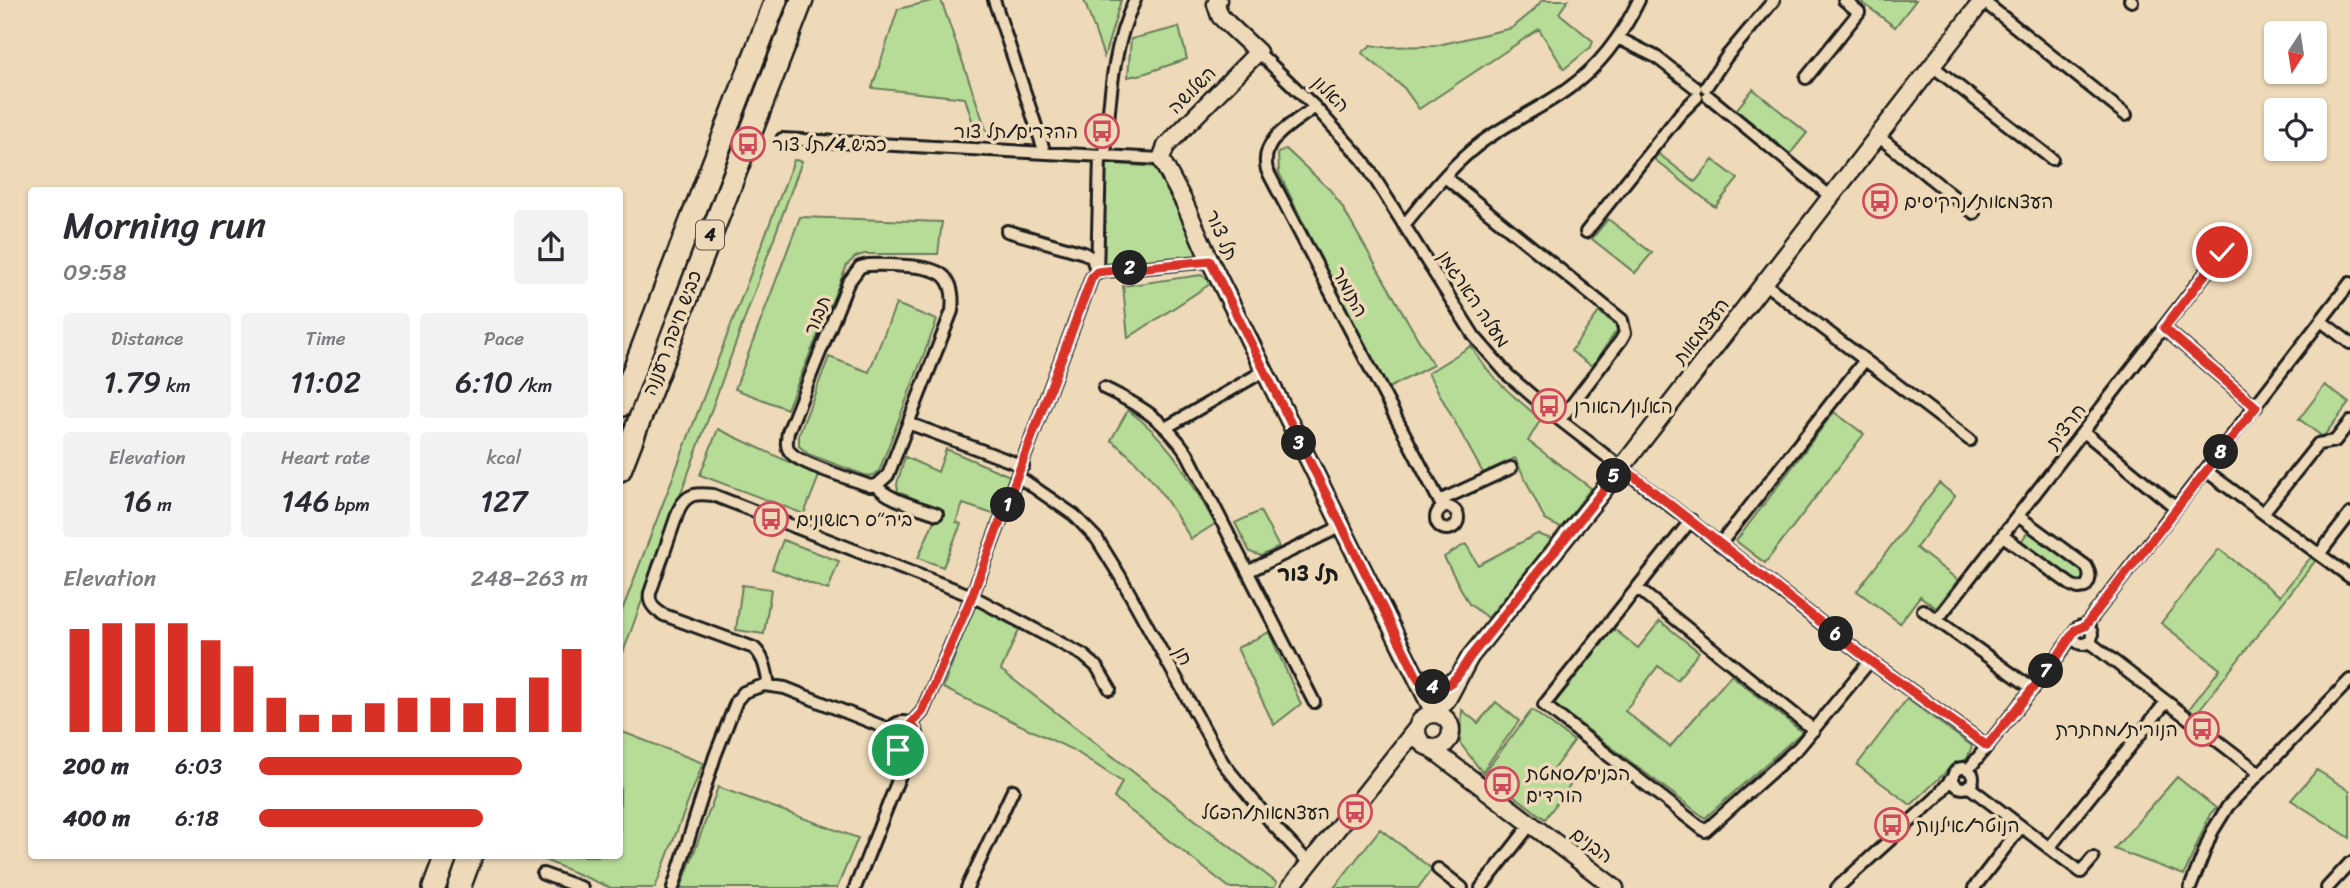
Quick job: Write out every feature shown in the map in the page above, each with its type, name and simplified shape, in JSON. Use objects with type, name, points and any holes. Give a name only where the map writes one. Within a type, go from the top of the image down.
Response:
[{"type":"highway","name":"כביש חיפה רעננה","points":[[623,398],[776,0]]},
{"type":"highway","name":"כביש חיפה רעננה","points":[[623,462],[802,0]]},
{"type":"highway","points":[[434,888],[445,859]]},
{"type":"highway","points":[[459,888],[470,859]]},
{"type":"street","points":[[994,0],[1045,153]]},
{"type":"street","points":[[911,724],[922,712],[972,596],[1021,471],[1088,283],[1097,272],[1103,156],[1116,52],[1121,32],[1135,0]]},
{"type":"street","points":[[1404,225],[1445,177],[1483,142],[1570,88],[1588,73],[1618,38],[1639,0]]},
{"type":"street","points":[[1586,232],[1774,0]]},
{"type":"street","points":[[1806,78],[1859,12],[1844,0]]},
{"type":"street","points":[[1983,0],[2126,115]]},
{"type":"street","name":"העצמאות","points":[[1432,728],[1470,657],[1765,284],[1983,0]]},
{"type":"street","name":"האלון","points":[[1215,1],[1220,16],[1315,107],[1363,160],[1404,225]]},
{"type":"street","points":[[1618,38],[1656,57],[1831,197]]},
{"type":"street","name":"השלושה","points":[[1161,159],[1166,146],[1258,52]]},
{"type":"street","points":[[1931,65],[2052,159]]},
{"type":"street","name":"התומר","points":[[1315,107],[1270,142],[1264,157],[1267,170],[1441,504],[1511,468]]},
{"type":"street","points":[[1878,136],[1974,213]]},
{"type":"street","points":[[782,139],[1161,159]]},
{"type":"street","name":"תל צור","points":[[1161,159],[1340,527],[1416,675],[1432,728]]},
{"type":"street","points":[[1445,177],[1622,320],[1625,332],[1560,420]]},
{"type":"street","name":"מעלה הארגמן","points":[[1404,225],[1485,350],[1508,375],[1560,420],[1870,661],[1987,746]]},
{"type":"street","points":[[1007,231],[1089,255],[1097,272]]},
{"type":"street","name":"חרצית","points":[[1937,620],[2222,252]]},
{"type":"street","points":[[1097,272],[1210,261]]},
{"type":"street","name":"תבור","points":[[878,264],[926,267],[942,274],[952,288],[952,311],[908,423],[888,475],[877,485],[870,486],[799,459],[789,451],[787,445],[788,432],[848,283],[860,267],[878,264]]},
{"type":"street","points":[[1968,770],[2033,689],[2077,628],[2085,626],[2350,283]]},
{"type":"street","points":[[1765,284],[1970,440]]},
{"type":"street","points":[[2321,321],[2350,343]]},
{"type":"street","points":[[2164,328],[2256,407]]},
{"type":"street","points":[[1721,543],[1865,360]]},
{"type":"street","points":[[1167,427],[1264,371]]},
{"type":"street","points":[[1104,387],[1137,404],[1167,427],[1195,467],[1314,702]]},
{"type":"street","points":[[2263,513],[2318,444],[2335,441],[2350,422]]},
{"type":"street","points":[[908,423],[1021,471]]},
{"type":"street","points":[[2084,432],[2176,508]]},
{"type":"street","name":"חן","points":[[1021,471],[1074,515],[1097,540],[1120,576],[1223,763],[1273,826],[1309,863]]},
{"type":"street","points":[[2206,471],[2350,577]]},
{"type":"street","points":[[877,485],[888,496],[937,514]]},
{"type":"street","points":[[769,685],[765,665],[754,648],[664,615],[651,604],[650,593],[679,509],[683,500],[692,495],[713,495],[972,596],[1083,655],[1097,667],[1110,689]]},
{"type":"street","points":[[2320,553],[2350,514]]},
{"type":"street","points":[[2003,536],[2071,585],[2078,588],[2089,583],[2086,566],[2018,516]]},
{"type":"street","points":[[1691,520],[1544,705],[1705,831],[1799,747],[1870,661]]},
{"type":"street","points":[[1249,571],[1340,527]]},
{"type":"street","points":[[1637,588],[1814,730]]},
{"type":"street","points":[[1923,610],[2033,689]]},
{"type":"street","points":[[2056,659],[2073,646],[2085,643],[2092,634],[2085,626]]},
{"type":"street","points":[[2074,633],[2074,639],[2085,643],[2258,772]]},
{"type":"street","points":[[1416,675],[1436,688],[1457,682]]},
{"type":"street","points":[[2190,888],[2221,815],[2258,772],[2350,680]]},
{"type":"street","points":[[673,888],[715,756],[737,700],[744,692],[756,686],[785,688],[891,730]]},
{"type":"street","points":[[2049,848],[2166,702]]},
{"type":"street","points":[[900,723],[911,724],[916,730],[917,739],[913,747],[906,750],[897,749],[891,744],[891,730],[900,723]]},
{"type":"street","points":[[1290,888],[1395,753],[1432,728]]},
{"type":"street","name":"הבנים","points":[[1432,728],[1478,783],[1615,888]]},
{"type":"street","name":"הבנים","points":[[1432,728],[1454,751],[1478,783]]},
{"type":"street","points":[[855,888],[902,770],[906,750]]},
{"type":"street","points":[[1968,770],[1959,769],[1960,783],[2081,872],[2093,858]]},
{"type":"street","points":[[1838,888],[1936,798],[1973,778],[1968,770]]},
{"type":"street","points":[[967,888],[1013,790]]},
{"type":"street","points":[[1481,888],[1531,824]]},
{"type":"street","points":[[1974,888],[2021,828]]},
{"type":"street","points":[[2327,888],[2350,863]]},
{"type":"street","points":[[1438,869],[1462,888]]},
{"type":"street","points":[[543,874],[582,888]]},
{"type":"green space","points":[[941,0],[988,135],[977,136],[965,98],[872,88],[898,9]]},
{"type":"green space","points":[[1084,0],[1121,0],[1104,57]]},
{"type":"green space","points":[[1542,0],[1568,0],[1559,13],[1593,41],[1591,47],[1564,69],[1539,29],[1419,109],[1404,88],[1362,53],[1371,45],[1434,46],[1512,28]]},
{"type":"green space","points":[[1859,0],[1916,0],[1895,27]]},
{"type":"green space","points":[[1179,27],[1187,59],[1128,77],[1131,39]]},
{"type":"green space","points":[[1753,89],[1807,133],[1790,154],[1736,110]]},
{"type":"green space","points":[[1286,149],[1330,190],[1341,205],[1433,365],[1385,390],[1279,173],[1278,153]]},
{"type":"green space","points":[[1659,154],[1695,182],[1713,160],[1738,179],[1715,207],[1654,159]]},
{"type":"green space","points":[[794,160],[802,161],[623,653],[623,608]]},
{"type":"green space","points":[[1102,163],[1158,167],[1202,256],[1101,267]]},
{"type":"green space","points":[[800,217],[942,222],[938,254],[864,254],[855,257],[847,265],[787,409],[735,389]]},
{"type":"green space","points":[[1608,219],[1652,253],[1635,273],[1592,239]]},
{"type":"green space","points":[[1201,275],[1213,282],[1128,338],[1123,286]]},
{"type":"green space","points":[[896,304],[937,320],[879,471],[867,476],[808,454],[799,446],[799,434],[829,357],[869,372]]},
{"type":"green space","points":[[1599,312],[1615,324],[1617,330],[1592,366],[1571,351]]},
{"type":"green space","points":[[1471,346],[1511,394],[1541,419],[1528,441],[1591,488],[1561,528],[1545,520],[1515,458],[1483,473],[1428,373]]},
{"type":"green space","points":[[2325,385],[2349,403],[2323,437],[2299,419]]},
{"type":"green space","points":[[1128,410],[1144,422],[1168,448],[1215,524],[1191,539],[1146,474],[1111,440]]},
{"type":"green space","points":[[1834,412],[1864,434],[1765,563],[1736,541]]},
{"type":"green space","points":[[718,429],[819,476],[804,514],[700,475]]},
{"type":"green space","points":[[946,449],[1010,476],[993,514],[963,504],[956,522],[961,524],[943,567],[918,558],[939,509],[898,492],[897,484],[905,457],[938,472]]},
{"type":"green space","points":[[1939,483],[1955,496],[1916,548],[1958,580],[1936,608],[1920,596],[1900,623],[1857,591]]},
{"type":"green space","points":[[1260,511],[1279,547],[1261,556],[1250,552],[1235,523]]},
{"type":"green space","points":[[2030,529],[2079,568],[2085,575],[2080,583],[2074,582],[2020,543]]},
{"type":"green space","points":[[1537,534],[1552,539],[1488,618],[1469,604],[1444,557],[1466,544],[1478,565]]},
{"type":"green space","points":[[783,540],[839,561],[828,590],[772,569]]},
{"type":"green space","points":[[2219,549],[2280,596],[2311,557],[2315,561],[2196,714],[2189,709],[2220,669],[2161,623]]},
{"type":"green space","points":[[742,585],[771,589],[764,634],[736,630]]},
{"type":"green space","points":[[975,602],[1021,625],[1001,670],[1277,883],[1273,888],[1230,888],[1114,798],[1122,782],[1075,751],[943,688]]},
{"type":"green space","points":[[1660,621],[1699,652],[1677,680],[1658,666],[1625,711],[1670,747],[1731,675],[1802,732],[1705,818],[1554,704],[1614,629],[1638,648]]},
{"type":"green space","points":[[1269,632],[1301,704],[1274,725],[1237,648]]},
{"type":"green space","points":[[1907,699],[1972,746],[1967,759],[1952,766],[1911,805],[1857,765]]},
{"type":"green space","points":[[1496,702],[1519,721],[1482,772],[1460,743],[1462,710],[1478,723]]},
{"type":"green space","points":[[1532,710],[1574,741],[1552,771],[1570,785],[1545,819],[1484,773]]},
{"type":"green space","points":[[623,732],[703,763],[655,888],[611,888],[542,859],[623,859]]},
{"type":"green space","points":[[2317,770],[2350,791],[2350,838],[2291,800]]},
{"type":"green space","points":[[2177,777],[2216,808],[2210,814],[2184,875],[2114,849]]},
{"type":"green space","points":[[718,787],[858,838],[837,888],[681,888]]},
{"type":"green space","points":[[1380,829],[1432,869],[1418,888],[1334,888]]},
{"type":"place","name":"ההדרים/תל צור","points":[[1102,131]]},
{"type":"place","name":"כביש 4/תל צור","points":[[748,144]]},
{"type":"place","name":"העצמאות/נרקיסים","points":[[1880,201]]},
{"type":"place","name":"האלון/האורן","points":[[1549,406]]},
{"type":"place","name":"ביה״ס ראשונים","points":[[771,519]]},
{"type":"place","name":"הנורית/מחתרת","points":[[2202,729]]},
{"type":"place","name":"הבנים/סמטת הורדים","points":[[1502,784]]},
{"type":"place","name":"העצמאות/הפטל","points":[[1355,812]]},
{"type":"place","name":"הנוטר/אילנות","points":[[1892,825]]},
{"type":"district","name":"תל צור","points":[[1308,574]]},
{"type":"route","points":[[898,750],[909,750],[916,743],[916,730],[911,724],[922,712],[972,596],[1023,466],[1088,283],[1097,272],[1210,261],[1340,527],[1419,681],[1436,688],[1444,687],[1459,677],[1470,657],[1622,467],[1870,661],[1987,746],[2056,659],[2075,630],[2079,626],[2085,626],[2256,407],[2164,328],[2222,252]]}]
